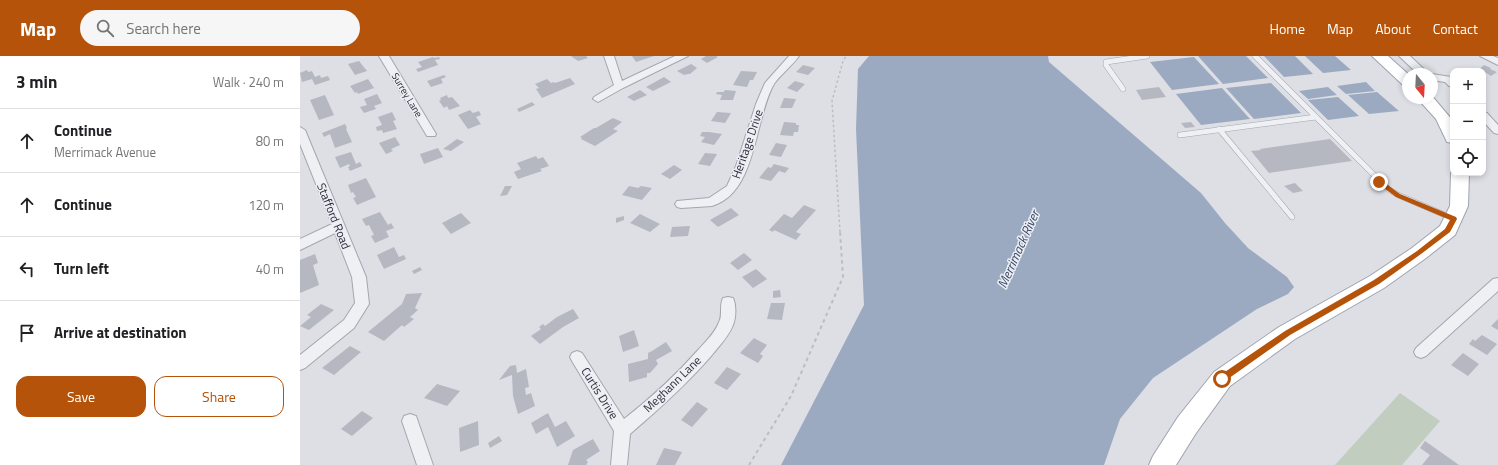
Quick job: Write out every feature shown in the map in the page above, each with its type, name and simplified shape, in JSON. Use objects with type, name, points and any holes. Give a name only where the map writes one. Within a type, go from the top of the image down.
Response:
[{"type":"main road","points":[[1379,56],[1402,77]]},
{"type":"main road","points":[[1432,104],[1450,128]]},
{"type":"main road","points":[[1162,465],[1186,425],[1222,379],[1287,333],[1377,282],[1419,253],[1448,230],[1459,206],[1460,176]]},
{"type":"street","name":"Surrey Lane","points":[[384,56],[431,134]]},
{"type":"street","points":[[609,56],[619,86]]},
{"type":"street","points":[[598,100],[619,86],[682,56]]},
{"type":"street","name":"Heritage Drive","points":[[681,204],[712,202],[732,188],[742,166],[761,104],[770,83],[794,56]]},
{"type":"street","points":[[1404,56],[1417,68]]},
{"type":"street","points":[[1485,56],[1498,62]]},
{"type":"street","points":[[1438,78],[1448,79],[1450,81]]},
{"type":"street","points":[[1486,118],[1498,131]]},
{"type":"street","name":"Stafford Road","points":[[300,130],[359,277],[362,304],[349,324],[300,364]]},
{"type":"street","points":[[300,245],[338,226]]},
{"type":"street","points":[[1421,352],[1498,283]]},
{"type":"street","name":"Meghann Lane","points":[[622,430],[652,406],[686,374],[716,340],[727,322],[728,302]]},
{"type":"street","name":"Curtis Drive","points":[[577,357],[622,430]]},
{"type":"street","points":[[410,421],[424,465]]},
{"type":"street","points":[[619,465],[622,430]]},
{"type":"lane","points":[[1123,89],[1106,65],[1106,62],[1147,56]]},
{"type":"lane","points":[[1254,56],[1388,189],[1398,195],[1454,219]]},
{"type":"lane","points":[[1180,134],[1316,117]]},
{"type":"lane","points":[[1219,129],[1292,217]]},
{"type":"path","points":[[749,465],[791,396],[843,277],[832,102],[843,61],[846,56]]},
{"type":"green space","points":[[1400,393],[1440,421],[1402,465],[1335,465]]},
{"type":"water","name":"Merrimack River","points":[[869,56],[1048,56],[1049,62],[1201,193],[1225,223],[1248,248],[1287,277],[1294,287],[1288,294],[1257,309],[1153,378],[1120,419],[1104,465],[781,465],[864,305],[856,129],[858,69]]},
{"type":"water","points":[[1198,56],[1246,56],[1268,78],[1223,84]]},
{"type":"water","points":[[1264,56],[1295,56],[1313,74],[1284,77]]},
{"type":"water","points":[[1305,56],[1335,56],[1351,70],[1323,73]]},
{"type":"water","points":[[1194,57],[1219,84],[1172,90],[1150,62]]},
{"type":"water","points":[[1366,82],[1375,91],[1346,94],[1337,86]]},
{"type":"water","points":[[1271,83],[1301,113],[1254,119],[1226,88]]},
{"type":"water","points":[[1328,87],[1337,95],[1308,99],[1299,91]]},
{"type":"water","points":[[1222,88],[1250,119],[1201,125],[1176,94]]},
{"type":"water","points":[[1377,92],[1399,111],[1369,114],[1348,95]]},
{"type":"water","points":[[1338,97],[1359,116],[1328,120],[1308,100]]},
{"type":"building","points":[[571,56],[586,56],[588,58],[578,61]]},
{"type":"building","points":[[632,56],[654,56],[636,62]]},
{"type":"building","points":[[706,56],[718,57],[707,63],[701,59]]},
{"type":"building","points":[[433,57],[439,57],[440,59],[435,60],[438,65],[418,72],[416,69],[422,67],[418,62]]},
{"type":"building","points":[[359,61],[367,71],[355,75],[348,64]]},
{"type":"building","points":[[691,64],[697,68],[690,74],[684,75],[677,71]]},
{"type":"building","points":[[803,65],[815,68],[808,75],[796,72]]},
{"type":"building","points":[[1484,65],[1497,72],[1491,76],[1486,73],[1486,68],[1480,68]]},
{"type":"building","points":[[307,70],[308,72],[312,71],[315,77],[320,75],[321,78],[328,76],[330,80],[315,85],[312,79],[302,82],[300,73]]},
{"type":"building","points":[[741,71],[757,72],[753,80],[750,80],[747,87],[733,85]]},
{"type":"building","points":[[444,75],[446,77],[441,79],[443,83],[431,87],[427,81]]},
{"type":"building","points":[[664,77],[671,82],[653,91],[646,87]]},
{"type":"building","points":[[570,78],[575,84],[542,98],[536,89],[539,88],[535,84],[547,79],[551,83],[555,83]]},
{"type":"building","points":[[368,79],[374,88],[358,94],[357,92],[355,93],[350,86]]},
{"type":"building","points":[[795,81],[805,84],[797,92],[787,88]]},
{"type":"building","points":[[1159,87],[1166,97],[1142,100],[1136,90]]},
{"type":"building","points":[[640,90],[647,95],[634,101],[627,97]]},
{"type":"building","points":[[725,90],[736,91],[733,100],[720,100],[722,95],[716,94],[717,92],[724,92]]},
{"type":"building","points":[[377,94],[382,103],[374,106],[376,109],[364,113],[360,107],[367,105],[364,99]]},
{"type":"building","points":[[325,95],[334,115],[319,120],[310,100]]},
{"type":"building","points":[[447,95],[448,98],[452,97],[460,106],[449,110],[447,106],[444,108],[439,101],[441,100],[440,98]]},
{"type":"building","points":[[784,98],[796,99],[792,108],[780,108]]},
{"type":"building","points":[[532,102],[535,105],[519,112],[517,109]]},
{"type":"building","points":[[470,110],[473,113],[479,111],[481,115],[476,117],[481,124],[468,129],[458,115]]},
{"type":"building","points":[[392,112],[396,120],[393,121],[397,129],[383,133],[382,130],[377,131],[376,127],[382,125],[378,117]]},
{"type":"building","points":[[717,112],[731,113],[725,123],[711,121]]},
{"type":"building","points":[[613,118],[622,122],[613,129],[618,131],[595,146],[581,139],[582,138],[580,137]]},
{"type":"building","points":[[784,122],[796,123],[796,125],[799,125],[798,132],[794,132],[793,136],[780,135]]},
{"type":"building","points":[[1191,122],[1195,127],[1185,128],[1181,123]]},
{"type":"building","points":[[345,124],[352,142],[335,148],[330,134],[324,137],[322,133]]},
{"type":"building","points":[[702,132],[722,134],[714,145],[701,142],[705,137],[700,136]]},
{"type":"building","points":[[395,137],[400,145],[391,149],[393,151],[386,154],[379,143]]},
{"type":"building","points":[[457,139],[464,142],[451,151],[443,149]]},
{"type":"building","points":[[1330,139],[1352,161],[1269,173],[1251,151],[1261,150],[1260,149]]},
{"type":"building","points":[[776,143],[787,145],[781,157],[769,155]]},
{"type":"building","points":[[438,148],[443,157],[424,164],[420,154]]},
{"type":"building","points":[[351,152],[356,164],[360,162],[362,166],[350,171],[348,167],[350,166],[349,164],[340,168],[335,157]]},
{"type":"building","points":[[705,153],[717,154],[710,166],[698,164]]},
{"type":"building","points":[[536,156],[538,159],[543,157],[549,166],[540,169],[542,171],[518,179],[514,172],[521,169],[517,163]]},
{"type":"building","points":[[774,164],[789,168],[785,173],[779,171],[771,181],[759,178],[768,167],[771,168]]},
{"type":"building","points":[[674,165],[682,170],[670,179],[661,174]]},
{"type":"building","points":[[366,178],[376,197],[357,205],[353,198],[356,197],[353,192],[351,193],[348,185]]},
{"type":"building","points":[[1295,183],[1303,191],[1293,193],[1284,186]]},
{"type":"building","points":[[505,186],[512,186],[507,195],[500,196]]},
{"type":"building","points":[[629,186],[638,188],[641,186],[652,188],[642,200],[622,195]]},
{"type":"building","points":[[804,205],[816,210],[796,232],[801,234],[796,240],[774,230],[773,232],[769,230],[784,214],[792,218]]},
{"type":"building","points":[[731,208],[739,215],[718,227],[710,220]]},
{"type":"building","points":[[380,212],[388,225],[391,223],[394,228],[386,231],[389,237],[375,243],[371,236],[374,235],[369,225],[366,226],[362,219]]},
{"type":"building","points":[[461,213],[471,223],[451,234],[442,223]]},
{"type":"building","points":[[640,214],[660,224],[650,232],[630,223]]},
{"type":"building","points":[[624,216],[624,220],[616,223],[616,218]]},
{"type":"building","points":[[690,226],[688,236],[670,237],[672,227]]},
{"type":"building","points":[[394,247],[399,257],[404,255],[406,259],[384,269],[377,255]]},
{"type":"building","points":[[744,253],[752,260],[738,270],[730,263]]},
{"type":"building","points":[[315,254],[318,263],[313,265],[319,285],[300,293],[300,260]]},
{"type":"building","points":[[420,267],[422,270],[414,274],[412,271]]},
{"type":"building","points":[[756,269],[767,279],[753,288],[742,277]]},
{"type":"building","points":[[780,290],[781,297],[773,298],[773,291]]},
{"type":"building","points":[[422,293],[415,308],[418,310],[410,317],[414,319],[404,327],[402,325],[384,341],[368,332],[402,304],[406,294]]},
{"type":"building","points":[[771,303],[785,303],[782,320],[767,319]]},
{"type":"building","points":[[321,304],[334,310],[309,330],[300,326],[311,317],[307,315]]},
{"type":"building","points":[[573,309],[579,318],[563,327],[540,344],[531,336],[541,329],[539,327],[543,324],[545,326],[557,317]]},
{"type":"building","points":[[1498,319],[1498,330],[1491,326]]},
{"type":"building","points":[[634,330],[639,346],[623,352],[619,336]]},
{"type":"building","points":[[1482,335],[1497,344],[1487,355],[1469,344],[1473,339],[1475,341]]},
{"type":"building","points":[[754,338],[767,345],[760,354],[763,356],[758,363],[740,353]]},
{"type":"building","points":[[666,342],[672,351],[656,360],[658,364],[650,373],[647,373],[647,377],[629,382],[628,364],[648,359],[648,353]]},
{"type":"building","points":[[350,346],[361,352],[334,375],[322,368]]},
{"type":"building","points":[[1463,353],[1479,364],[1468,376],[1451,365]]},
{"type":"building","points":[[516,365],[517,373],[526,369],[529,387],[525,388],[526,395],[531,393],[535,406],[518,414],[513,396],[512,375],[499,380],[510,366]]},
{"type":"building","points":[[727,367],[741,374],[727,390],[714,383]]},
{"type":"building","points":[[437,384],[460,391],[447,406],[424,398]]},
{"type":"building","points":[[697,402],[708,409],[692,427],[681,420]]},
{"type":"building","points":[[362,411],[373,418],[352,436],[341,429]]},
{"type":"building","points":[[548,413],[555,427],[566,421],[575,436],[557,447],[548,427],[536,434],[531,423]]},
{"type":"building","points":[[478,421],[479,445],[460,452],[459,428]]},
{"type":"building","points":[[499,436],[502,441],[490,448],[488,443]]},
{"type":"building","points":[[593,439],[600,451],[586,460],[588,462],[586,465],[568,465],[573,450]]},
{"type":"building","points":[[1425,441],[1459,465],[1422,465],[1430,455],[1420,448]]},
{"type":"building","points":[[664,448],[682,452],[675,465],[656,465]]},
{"type":"route","points":[[1222,379],[1287,333],[1377,282],[1419,253],[1448,230],[1454,219],[1398,195],[1379,182]]}]
